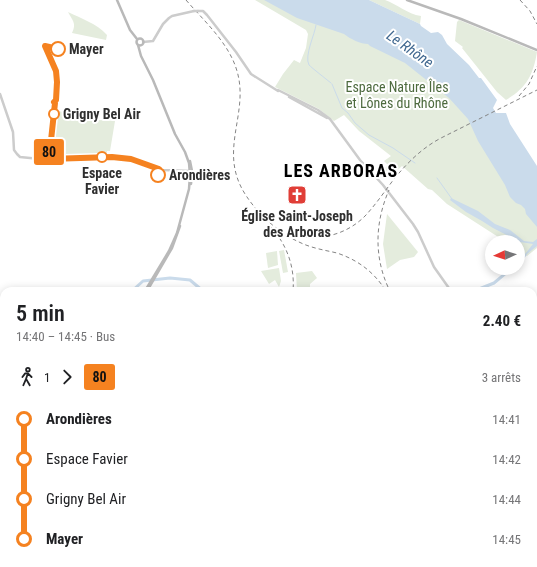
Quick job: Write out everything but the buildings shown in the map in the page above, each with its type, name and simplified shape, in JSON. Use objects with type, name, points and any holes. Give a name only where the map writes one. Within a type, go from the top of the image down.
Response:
[{"type":"main road","points":[[117,0],[130,30],[141,43],[142,56],[189,159],[191,171],[192,180],[178,235],[169,255],[155,276]]},
{"type":"main road","points":[[407,0],[462,19],[537,50]]},
{"type":"main road","points":[[138,39],[136,42],[141,43]]},
{"type":"main road","points":[[148,287],[169,251],[177,233],[189,189],[191,171]]},
{"type":"main road","points":[[192,180],[195,177],[199,177]]},
{"type":"street","points":[[141,43],[151,42],[154,40],[164,22],[174,16],[198,10],[203,11],[236,52],[251,74],[326,115],[360,160],[383,185],[413,224],[437,272],[448,287]]},
{"type":"street","points":[[0,94],[13,132],[14,148],[17,154],[23,158],[49,159],[112,157],[131,159],[163,170],[191,171]]},
{"type":"green space","name":"Espace Nature Îles et Lônes du Rhône","points":[[255,0],[314,0],[432,55],[537,197],[537,248],[527,256],[525,255],[525,235],[495,235],[447,204],[402,166],[390,177],[384,169],[388,165],[384,161],[391,156],[359,131],[344,115],[334,121],[319,109],[275,87],[294,60],[300,63],[306,48],[308,34],[306,30]]},
{"type":"green space","points":[[369,0],[385,0],[411,13],[421,16],[420,24]]},
{"type":"green space","points":[[68,12],[98,27],[107,35],[106,40],[72,33],[74,24]]},
{"type":"green space","points":[[459,20],[537,52],[531,75],[519,91],[506,100],[497,92],[462,48],[463,47],[455,41],[457,22]]},
{"type":"green space","points":[[57,111],[98,117],[98,120],[115,121],[110,151],[107,151],[109,155],[53,158],[50,155]]},
{"type":"green space","points":[[387,214],[418,252],[414,257],[400,260],[387,269],[383,244]]},
{"type":"green space","points":[[284,250],[288,272],[283,273],[279,251]]},
{"type":"green space","points":[[277,251],[278,265],[268,268],[266,253]]},
{"type":"green space","points":[[279,268],[281,281],[279,287],[275,280],[269,284],[261,271]]},
{"type":"green space","points":[[312,271],[317,278],[310,284],[310,287],[297,287],[296,273]]},
{"type":"water","name":"Le Rhône","points":[[264,0],[369,0],[420,24],[431,33],[438,32],[442,35],[447,44],[469,65],[479,78],[481,78],[497,100],[493,108],[496,113],[506,113],[510,124],[537,166],[537,227],[526,214],[525,209],[510,197],[505,185],[478,141],[468,119],[449,98],[405,63],[368,44],[349,38],[344,34],[297,18]]},
{"type":"water","points":[[451,198],[478,211],[495,224],[510,230],[516,235],[506,235],[493,228],[466,212],[450,200]]},
{"type":"water","points":[[537,239],[537,246],[525,256],[525,254],[533,244],[525,243],[525,241],[533,242]]},
{"type":"waterway","points":[[316,25],[308,56],[309,65],[331,83]]},
{"type":"waterway","points":[[332,84],[342,108],[348,113],[355,123],[369,135],[393,148],[415,163]]},
{"type":"waterway","points":[[437,178],[452,199]]},
{"type":"waterway","points":[[484,287],[494,283],[504,275]]},
{"type":"waterway","points":[[136,287],[143,281],[170,278],[190,280],[198,287]]},
{"type":"railway","points":[[186,0],[222,42],[237,71],[240,87],[240,103],[235,134],[234,165],[238,180],[247,197],[263,217],[284,234],[308,246],[337,253],[352,259],[371,272],[383,287]]},
{"type":"railway","points":[[520,0],[530,11],[537,24]]},
{"type":"railway","points":[[519,96],[529,84],[537,66]]},
{"type":"railway","points":[[292,235],[312,238],[322,237],[350,228],[366,215],[394,179],[416,155],[429,145],[537,90]]},
{"type":"railway","points":[[388,287],[380,263],[378,239],[381,214],[389,190]]},
{"type":"railway","points":[[271,227],[277,234],[289,257],[293,273],[293,287]]},
{"type":"bus line","name":"80","points":[[58,49],[45,46],[57,76],[57,93],[56,100],[54,101],[49,159],[112,157],[131,159],[159,169],[158,175]]},
{"type":"place","name":"Mayer","points":[[58,49]]},
{"type":"place","name":"Grigny Bel Air","points":[[54,114]]},
{"type":"place","name":"Espace Favier","points":[[102,157]]},
{"type":"place","name":"Arondières","points":[[158,175]]},
{"type":"place","name":"Église Saint-Joseph des Arboras","points":[[297,195]]},
{"type":"district","name":"LES ARBORAS","points":[[341,170]]}]
